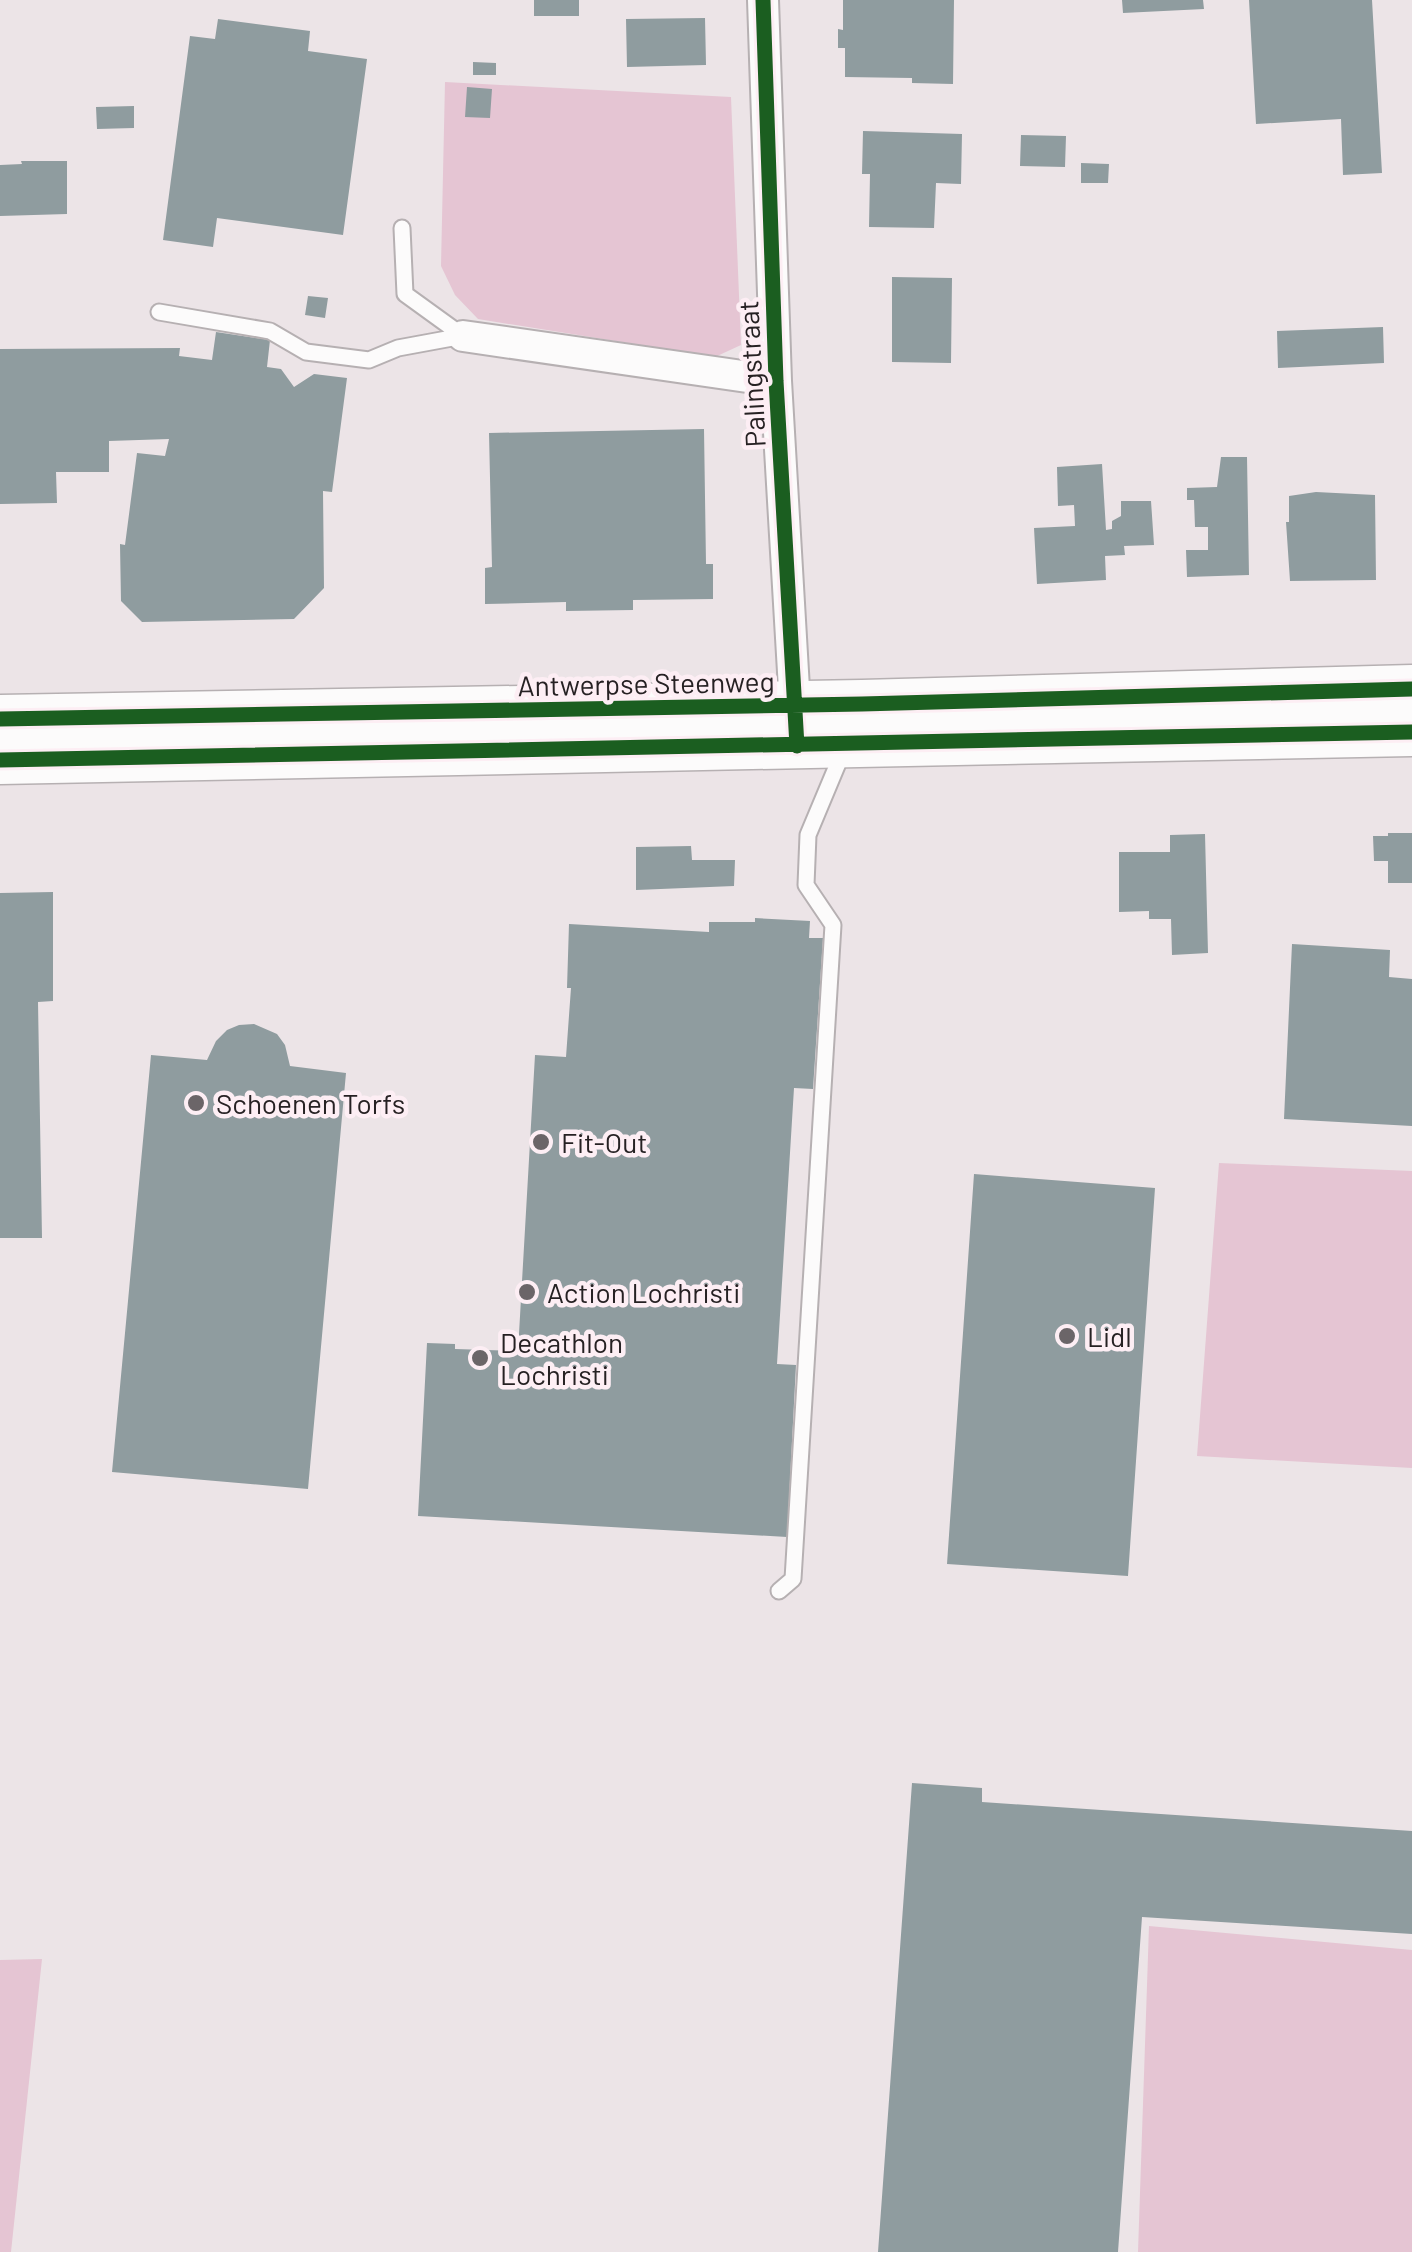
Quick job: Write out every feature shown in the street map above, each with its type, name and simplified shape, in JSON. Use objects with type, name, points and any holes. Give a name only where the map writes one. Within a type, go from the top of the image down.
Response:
[{"type":"main road","name":"Antwerpse Steenweg","points":[[0,760],[796,726],[1412,689]]},
{"type":"main road","name":"Antwerpse Steenweg","points":[[0,720],[796,726],[845,746],[1412,732]]},
{"type":"street","name":"Palingstraat","points":[[762,0],[776,381],[796,726]]},
{"type":"street","name":"Palingstraat","points":[[462,336],[776,381]]},
{"type":"lane","points":[[402,228],[404,294],[462,336]]},
{"type":"lane","points":[[159,312],[270,331],[306,352],[369,360],[398,348],[462,336]]},
{"type":"lane","points":[[779,1591],[793,1578],[832,925],[806,885],[808,835],[845,746]]},
{"type":"shaded area","points":[[445,82],[731,97],[741,345],[715,357],[478,319],[455,295],[441,266]]},
{"type":"shaded area","points":[[1219,1163],[1412,1171],[1412,1468],[1197,1456]]},
{"type":"shaded area","points":[[1149,1926],[1412,1950],[1412,2252],[1138,2252]]},
{"type":"shaded area","points":[[42,1959],[11,2252],[0,2252],[0,1960]]},
{"type":"building","points":[[534,0],[579,0],[579,16],[534,16]]},
{"type":"building","points":[[843,0],[954,0],[953,84],[912,83],[912,78],[845,77],[845,48],[838,48],[838,29],[843,30]]},
{"type":"building","points":[[1122,0],[1203,0],[1204,9],[1123,13]]},
{"type":"building","points":[[1249,0],[1372,0],[1382,173],[1343,175],[1341,119],[1256,124]]},
{"type":"building","points":[[705,18],[706,65],[627,67],[626,19]]},
{"type":"building","points":[[218,19],[310,31],[308,51],[367,59],[343,235],[217,218],[213,247],[163,240],[190,36],[215,39]]},
{"type":"building","points":[[473,62],[496,63],[496,75],[473,75]]},
{"type":"building","points":[[467,87],[492,89],[490,118],[465,117]]},
{"type":"building","points":[[134,106],[134,128],[97,129],[96,107]]},
{"type":"building","points":[[863,131],[962,134],[961,184],[936,183],[934,228],[869,227],[870,174],[862,174]]},
{"type":"building","points":[[1021,135],[1066,136],[1065,167],[1020,166]]},
{"type":"building","points":[[21,161],[67,161],[67,214],[0,216],[0,165],[22,164]]},
{"type":"building","points":[[1081,163],[1109,164],[1108,183],[1081,183]]},
{"type":"building","points":[[892,277],[952,278],[951,363],[892,362]]},
{"type":"building","points":[[308,296],[328,298],[325,318],[305,315]]},
{"type":"building","points":[[1383,327],[1384,363],[1278,368],[1277,331]]},
{"type":"building","points":[[216,332],[270,340],[267,367],[281,369],[294,387],[314,374],[347,378],[332,492],[323,491],[324,588],[294,619],[142,622],[121,601],[120,544],[125,545],[137,453],[165,456],[169,439],[109,441],[109,472],[56,472],[57,503],[0,504],[0,349],[180,348],[179,356],[212,360]]},
{"type":"building","points":[[704,429],[706,564],[713,564],[713,599],[633,600],[633,610],[566,611],[566,602],[485,604],[485,568],[492,567],[489,433]]},
{"type":"building","points":[[1221,457],[1247,457],[1249,575],[1187,577],[1186,550],[1208,550],[1208,527],[1195,527],[1194,500],[1187,500],[1187,488],[1217,487]]},
{"type":"building","points":[[1102,464],[1106,530],[1112,529],[1112,521],[1121,516],[1121,501],[1151,501],[1154,545],[1124,546],[1125,555],[1105,556],[1106,580],[1037,584],[1034,528],[1075,526],[1074,505],[1058,506],[1057,467]]},
{"type":"building","points":[[1316,492],[1375,495],[1376,580],[1290,581],[1286,522],[1289,496]]},
{"type":"building","points":[[1412,833],[1412,883],[1388,883],[1388,861],[1374,861],[1373,836]]},
{"type":"building","points":[[1205,834],[1208,953],[1172,955],[1171,919],[1149,919],[1149,911],[1119,912],[1119,852],[1170,852],[1170,835]]},
{"type":"building","points":[[691,846],[692,860],[735,860],[734,886],[636,890],[636,847]]},
{"type":"building","points":[[53,892],[53,1001],[38,1002],[42,1238],[0,1238],[0,893]]},
{"type":"building","points":[[755,918],[810,921],[809,938],[823,938],[813,1089],[794,1088],[777,1364],[796,1365],[787,1537],[418,1516],[427,1343],[455,1344],[455,1349],[518,1351],[535,1055],[566,1057],[571,988],[567,988],[569,924],[709,932],[709,922],[755,922]]},
{"type":"building","points":[[1292,944],[1390,950],[1389,977],[1412,979],[1412,1126],[1284,1119]]},
{"type":"building","points":[[254,1024],[277,1034],[285,1045],[290,1066],[346,1073],[308,1489],[112,1472],[151,1055],[207,1060],[216,1041],[227,1030]]},
{"type":"building","points":[[974,1174],[1155,1188],[1128,1576],[947,1564]]},
{"type":"building","points":[[912,1783],[982,1788],[982,1802],[1412,1831],[1412,1934],[1142,1917],[1118,2252],[878,2252]]},
{"type":"cycle path","points":[[763,0],[776,381],[797,746]]},
{"type":"cycle path","points":[[0,719],[862,704],[1412,689]]},
{"type":"cycle path","points":[[0,760],[1412,732]]},
{"type":"place","name":"Schoenen Torfs","points":[[196,1103]]},
{"type":"place","name":"Fit-Out","points":[[541,1142]]},
{"type":"place","name":"Action Lochristi","points":[[527,1292]]},
{"type":"place","name":"Lidl","points":[[1067,1336]]},
{"type":"place","name":"Decathlon Lochristi","points":[[480,1358]]}]
